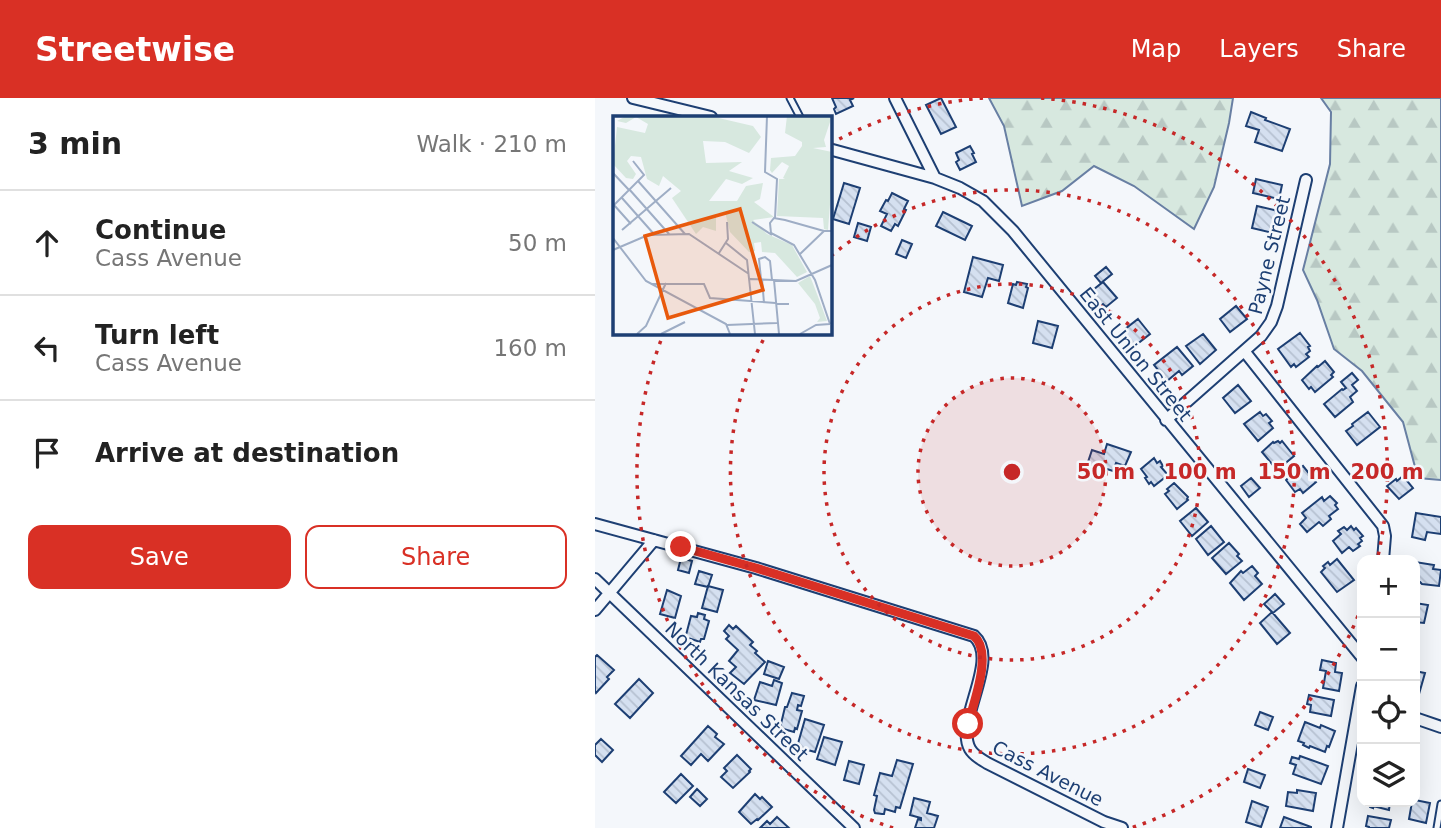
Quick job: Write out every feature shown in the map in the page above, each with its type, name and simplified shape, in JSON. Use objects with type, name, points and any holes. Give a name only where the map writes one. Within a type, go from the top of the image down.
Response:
[{"type":"street","points":[[633,98],[671,102],[708,116]]},
{"type":"street","points":[[895,98],[935,178]]},
{"type":"street","name":"East Union Street","points":[[831,150],[935,178],[972,194],[994,211],[1357,651]]},
{"type":"street","name":"Payne Street","points":[[1166,419],[1261,337],[1272,322],[1306,180]]},
{"type":"street","points":[[1244,352],[1376,515],[1383,526],[1385,536],[1383,555]]},
{"type":"street","name":"Cass Avenue","points":[[595,524],[756,568],[974,636],[981,643],[983,653],[968,724],[968,743],[972,752],[987,764],[1104,822],[1122,828]]},
{"type":"street","points":[[595,610],[654,540]]},
{"type":"street","name":"North Kansas Street","points":[[595,579],[854,828]]},
{"type":"street","points":[[1336,828],[1357,720]]},
{"type":"street","points":[[1420,720],[1441,727]]},
{"type":"lane","points":[[790,98],[799,116]]},
{"type":"lane","points":[[1437,828],[1441,804]]},
{"type":"green space","points":[[989,98],[1233,98],[1214,187],[1194,229],[1134,186],[1094,166],[1062,191],[1022,206],[1004,126]]},
{"type":"green space","points":[[1321,98],[1441,98],[1441,480],[1418,478],[1403,422],[1362,371],[1334,349],[1303,270],[1330,164],[1331,112]]},
{"type":"building","points":[[832,98],[854,98],[850,100],[853,106],[836,114]]},
{"type":"building","points":[[941,98],[956,127],[941,134],[926,105]]},
{"type":"building","points":[[1251,112],[1290,129],[1282,151],[1255,142],[1259,130],[1246,126]]},
{"type":"building","points":[[970,146],[976,162],[960,170],[956,153]]},
{"type":"building","points":[[1256,179],[1282,185],[1279,199],[1253,193]]},
{"type":"building","points":[[844,183],[860,188],[849,224],[833,219]]},
{"type":"building","points":[[892,193],[908,201],[898,226],[895,224],[891,231],[881,226],[887,214],[880,211]]},
{"type":"building","points":[[1257,206],[1278,211],[1273,233],[1252,228]]},
{"type":"building","points":[[943,212],[972,226],[965,240],[936,226]]},
{"type":"building","points":[[858,223],[871,227],[867,241],[854,237]]},
{"type":"building","points":[[902,240],[912,244],[906,258],[896,254]]},
{"type":"building","points":[[973,257],[1003,265],[999,281],[988,278],[982,297],[964,292]]},
{"type":"building","points":[[1106,267],[1112,274],[1101,283],[1095,276]]},
{"type":"building","points":[[1017,282],[1027,284],[1028,288],[1023,308],[1008,303],[1013,284],[1016,285]]},
{"type":"building","points":[[1103,282],[1117,298],[1106,307],[1103,304],[1096,310],[1090,303],[1093,300],[1088,294]]},
{"type":"building","points":[[1236,306],[1247,319],[1230,332],[1220,319]]},
{"type":"building","points":[[1138,319],[1150,334],[1132,348],[1120,333]]},
{"type":"building","points":[[1038,321],[1058,326],[1052,348],[1033,343]]},
{"type":"building","points":[[1300,333],[1310,346],[1310,351],[1306,354],[1309,357],[1296,367],[1294,364],[1291,367],[1278,349]]},
{"type":"building","points":[[1203,334],[1216,350],[1200,364],[1186,346]]},
{"type":"building","points":[[1177,347],[1193,366],[1182,375],[1179,371],[1167,381],[1154,365]]},
{"type":"building","points":[[1325,361],[1334,372],[1331,375],[1333,377],[1315,392],[1302,380]]},
{"type":"building","points":[[1352,373],[1358,380],[1352,385],[1357,391],[1350,397],[1353,402],[1335,417],[1324,404],[1346,388],[1341,382]]},
{"type":"building","points":[[1238,385],[1251,401],[1235,413],[1223,398]]},
{"type":"building","points":[[1260,412],[1272,421],[1269,423],[1273,428],[1258,441],[1244,424]]},
{"type":"building","points":[[1368,412],[1380,427],[1357,445],[1346,431]]},
{"type":"building","points":[[1282,441],[1294,456],[1277,470],[1262,452]]},
{"type":"building","points":[[1107,444],[1131,452],[1125,466],[1116,463],[1113,471],[1087,465],[1092,450],[1104,454]]},
{"type":"building","points":[[1154,458],[1157,463],[1160,461],[1163,466],[1161,467],[1168,475],[1154,486],[1151,482],[1149,484],[1141,469]]},
{"type":"building","points":[[1303,466],[1316,482],[1303,493],[1300,489],[1295,492],[1286,480]]},
{"type":"building","points":[[1403,476],[1413,488],[1399,499],[1387,486]]},
{"type":"building","points":[[1251,478],[1260,488],[1249,497],[1241,486]]},
{"type":"building","points":[[1174,483],[1188,497],[1177,509],[1165,494]]},
{"type":"building","points":[[1330,496],[1337,503],[1335,505],[1338,509],[1329,516],[1331,519],[1323,526],[1319,522],[1307,532],[1300,524],[1306,518],[1302,513],[1322,497],[1324,501]]},
{"type":"building","points":[[1196,508],[1208,522],[1192,536],[1180,521]]},
{"type":"building","points":[[1416,513],[1441,517],[1441,534],[1427,532],[1425,540],[1412,537]]},
{"type":"building","points":[[1211,526],[1224,542],[1208,555],[1196,539]]},
{"type":"building","points":[[1351,526],[1363,536],[1360,538],[1362,541],[1353,551],[1349,547],[1342,553],[1333,541],[1341,534],[1338,531],[1344,527],[1347,530]]},
{"type":"building","points":[[1229,543],[1242,561],[1226,574],[1212,558]]},
{"type":"building","points":[[681,558],[692,561],[689,573],[678,570]]},
{"type":"building","points":[[1337,559],[1354,580],[1337,592],[1321,572],[1325,568],[1323,566],[1328,562],[1330,565]]},
{"type":"building","points":[[1420,563],[1434,565],[1433,569],[1441,570],[1439,586],[1422,584]]},
{"type":"building","points":[[1252,566],[1258,573],[1255,576],[1262,584],[1244,600],[1230,583],[1241,571],[1243,573]]},
{"type":"building","points":[[699,571],[712,575],[708,587],[695,584]]},
{"type":"building","points":[[708,586],[723,590],[717,612],[702,608]]},
{"type":"building","points":[[667,590],[681,596],[675,618],[660,614]]},
{"type":"building","points":[[1275,594],[1284,604],[1273,613],[1264,604]]},
{"type":"building","points":[[1420,604],[1428,605],[1424,623],[1420,623]]},
{"type":"building","points":[[1272,612],[1290,633],[1277,644],[1260,623]]},
{"type":"building","points":[[698,613],[705,615],[704,619],[709,621],[704,639],[700,642],[686,635],[691,616],[697,617]]},
{"type":"building","points":[[729,625],[733,629],[736,626],[753,642],[750,645],[765,662],[744,684],[730,673],[736,667],[729,661],[738,650],[726,639],[729,636],[724,631]]},
{"type":"building","points":[[597,655],[614,670],[596,693],[595,657]]},
{"type":"building","points":[[1322,660],[1336,663],[1335,672],[1342,673],[1339,691],[1323,688],[1326,671],[1320,670]]},
{"type":"building","points":[[768,661],[784,667],[779,679],[764,674]]},
{"type":"building","points":[[1420,672],[1425,673],[1420,690]]},
{"type":"building","points":[[639,679],[653,693],[630,718],[615,704]]},
{"type":"building","points":[[774,680],[782,683],[776,705],[754,700],[760,682],[772,686]]},
{"type":"building","points":[[792,693],[804,696],[801,706],[798,705],[797,710],[802,711],[794,732],[780,728]]},
{"type":"building","points":[[1309,695],[1334,700],[1331,716],[1310,712],[1311,705],[1307,704]]},
{"type":"building","points":[[1260,712],[1273,717],[1268,730],[1255,725]]},
{"type":"building","points":[[805,719],[824,725],[815,752],[797,747]]},
{"type":"building","points":[[1305,722],[1335,731],[1325,752],[1310,746],[1309,748],[1298,741]]},
{"type":"building","points":[[708,726],[724,744],[708,761],[701,754],[691,765],[681,756]]},
{"type":"building","points":[[824,737],[842,742],[835,765],[817,759]]},
{"type":"building","points":[[601,739],[613,750],[602,762],[595,755],[595,745]]},
{"type":"building","points":[[737,755],[751,769],[733,788],[721,777],[727,771],[724,768]]},
{"type":"building","points":[[1300,756],[1328,766],[1321,784],[1293,774],[1296,765],[1290,763],[1292,757],[1299,759]]},
{"type":"building","points":[[897,760],[913,764],[900,808],[896,807],[895,812],[885,809],[884,814],[875,813],[877,796],[874,795],[880,773],[892,776]]},
{"type":"building","points":[[849,761],[864,765],[859,784],[844,780]]},
{"type":"building","points":[[1248,769],[1265,775],[1260,788],[1244,782]]},
{"type":"building","points":[[681,774],[693,786],[676,803],[664,792]]},
{"type":"building","points":[[697,789],[707,799],[700,806],[690,797]]},
{"type":"building","points":[[1297,790],[1316,793],[1313,811],[1286,806],[1288,792],[1297,793]]},
{"type":"building","points":[[755,794],[772,807],[751,824],[739,812]]},
{"type":"building","points":[[914,798],[930,802],[927,813],[938,816],[934,828],[915,828],[921,818],[910,815]]},
{"type":"building","points":[[1252,801],[1268,807],[1261,827],[1246,822]]},
{"type":"building","points":[[1420,801],[1430,803],[1426,823],[1409,819],[1411,807],[1420,807]]},
{"type":"building","points":[[1368,816],[1391,820],[1389,828],[1369,828],[1366,826]]},
{"type":"building","points":[[777,817],[789,828],[760,828],[767,821],[770,824]]},
{"type":"building","points":[[1284,817],[1311,827],[1311,828],[1280,828]]},
{"type":"route","points":[[681,547],[974,636],[981,643],[983,653],[968,724]]}]
